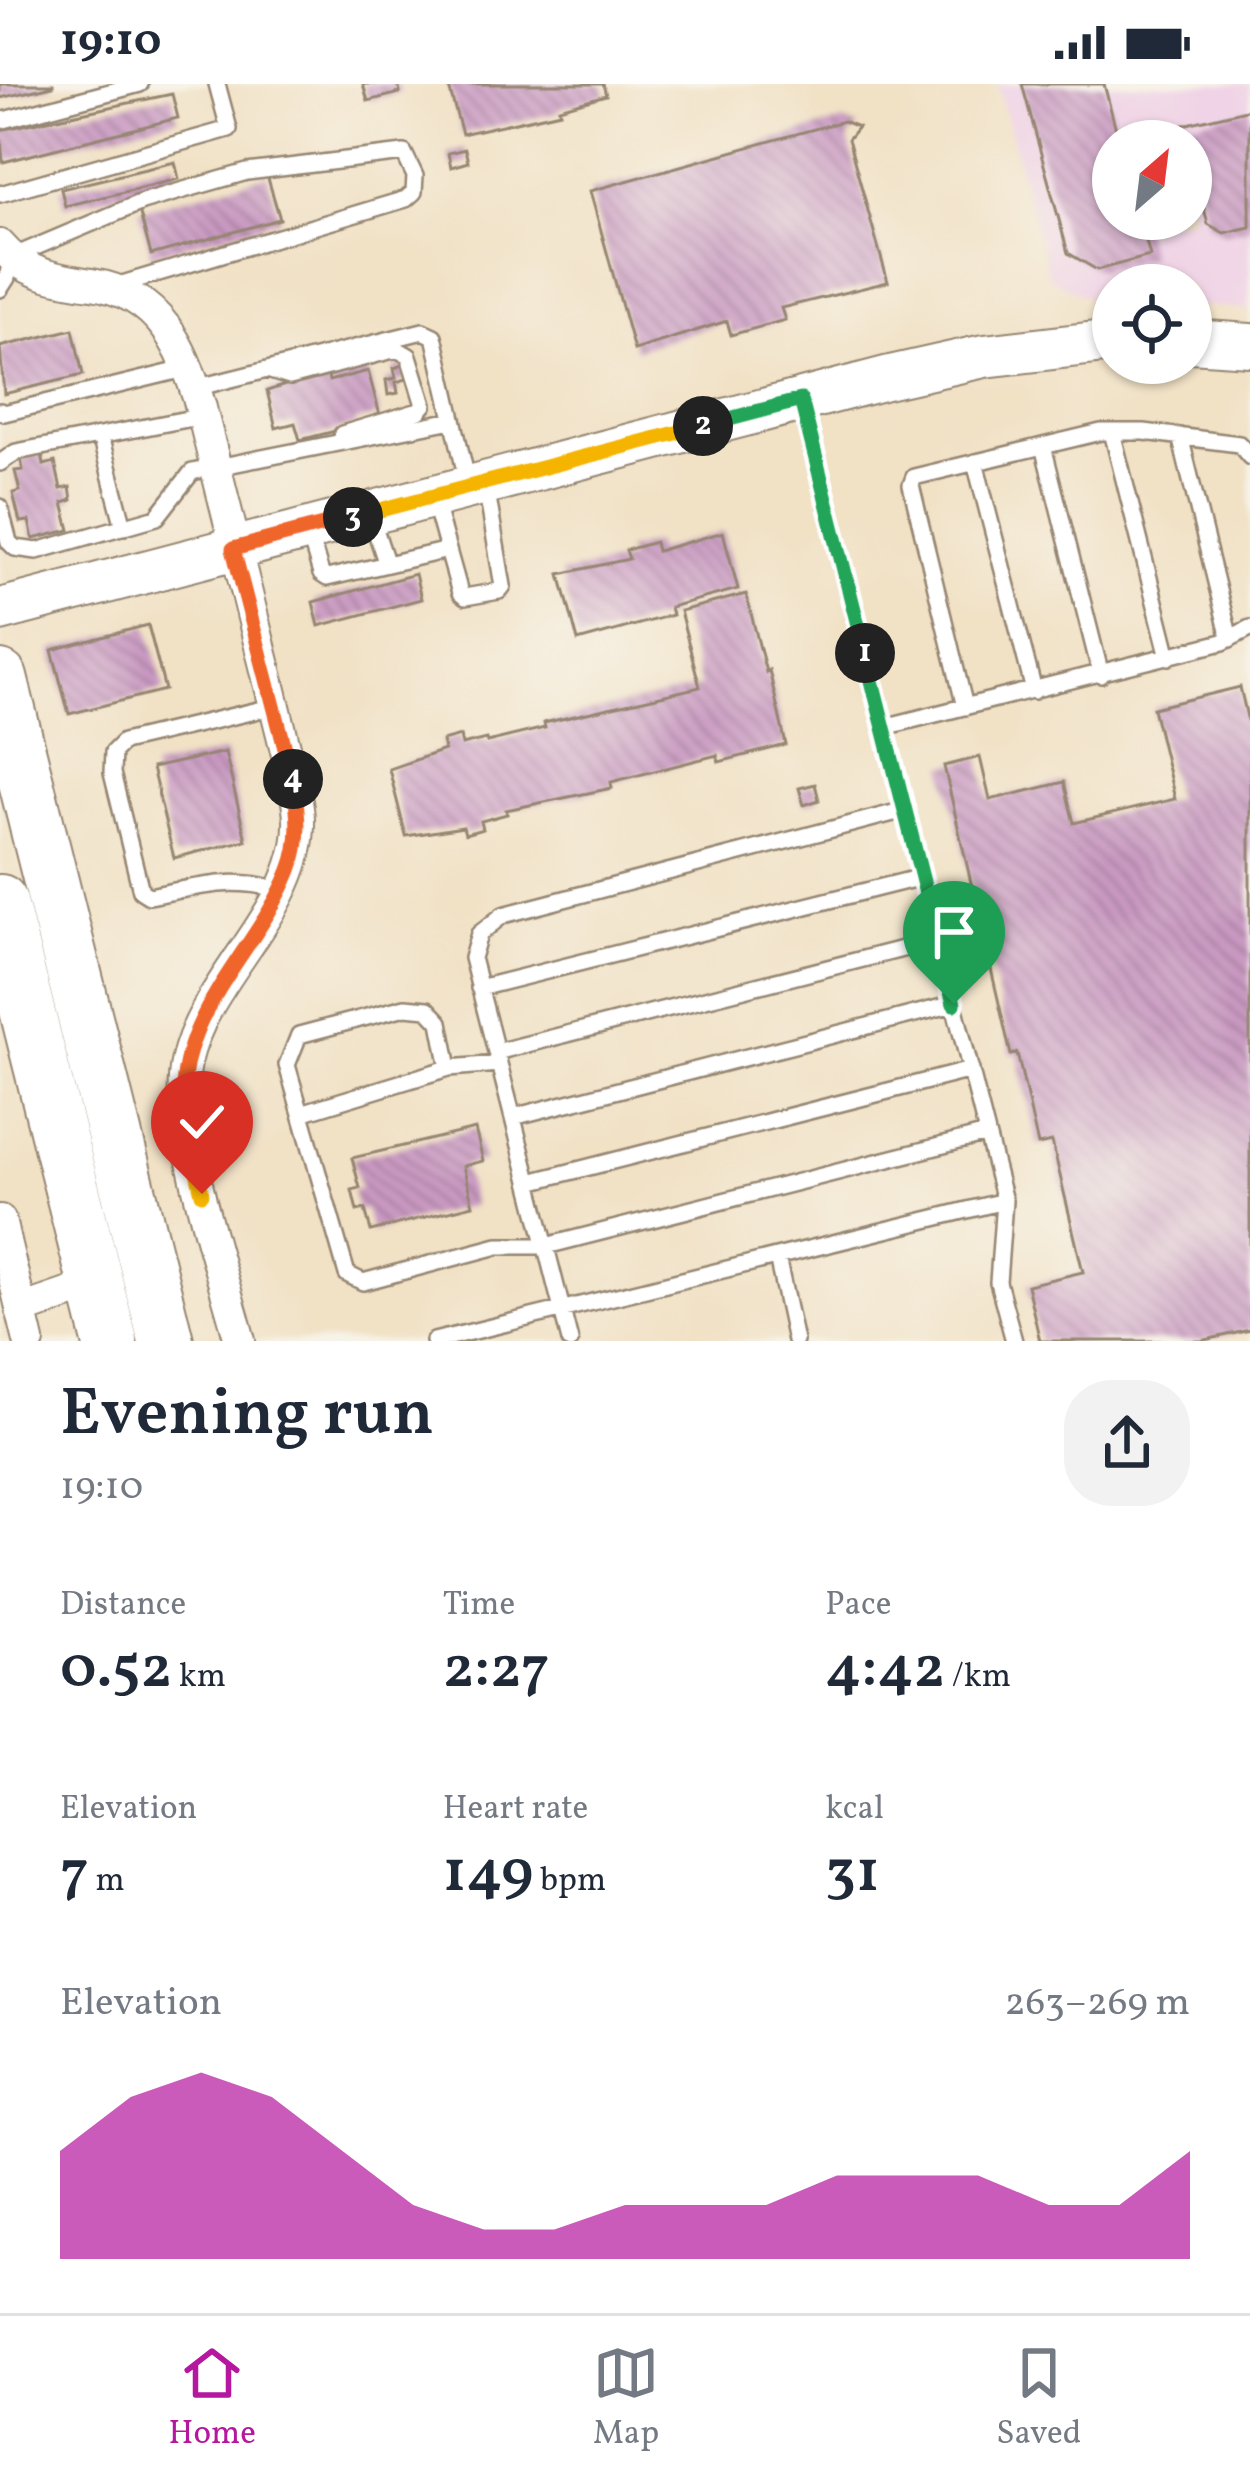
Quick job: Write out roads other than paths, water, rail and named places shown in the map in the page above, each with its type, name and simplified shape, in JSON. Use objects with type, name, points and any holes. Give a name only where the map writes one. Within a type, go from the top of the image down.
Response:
[{"type":"highway","points":[[0,678],[166,1341]]},
{"type":"highway","points":[[0,902],[110,1341]]},
{"type":"main road","points":[[1212,342],[1250,345]]},
{"type":"main road","points":[[0,610],[801,400],[984,356],[1092,343]]},
{"type":"street","points":[[6,251],[46,277],[130,294],[157,314],[172,333],[196,391],[276,706],[299,824],[290,869],[192,1042],[183,1081],[187,1130],[240,1341]]},
{"type":"street","points":[[0,1220],[29,1341]]},
{"type":"street","points":[[22,1310],[96,1284]]},
{"type":"lane","points":[[0,121],[140,84]]},
{"type":"lane","points":[[0,194],[229,129],[217,84]]},
{"type":"lane","points":[[0,290],[8,278],[6,251],[142,202],[247,172],[404,153],[415,176],[414,192],[406,200],[109,288]]},
{"type":"lane","points":[[0,464],[16,452],[100,436],[196,391],[423,331],[434,336],[462,489],[503,586],[499,591],[465,597],[460,593],[448,550],[462,489]]},
{"type":"lane","points":[[266,370],[290,377],[397,349],[409,356],[424,405],[419,411],[322,440],[301,452]]},
{"type":"lane","points":[[0,411],[196,391]]},
{"type":"lane","points":[[801,400],[1004,1201],[998,1282],[1014,1341]]},
{"type":"lane","points":[[0,507],[9,542],[15,548],[38,551],[157,517],[192,472],[453,420]]},
{"type":"lane","points":[[964,707],[911,485],[914,477],[1112,432],[1239,443],[1250,457]]},
{"type":"lane","points":[[1112,432],[1169,657]]},
{"type":"lane","points":[[100,436],[124,527]]},
{"type":"lane","points":[[1180,436],[1230,638]]},
{"type":"lane","points":[[1043,446],[1101,675]]},
{"type":"lane","points":[[975,462],[1034,691]]},
{"type":"lane","points":[[370,513],[386,562]]},
{"type":"lane","points":[[308,529],[321,574],[328,578],[448,550]]},
{"type":"lane","points":[[884,727],[1169,657],[1250,628]]},
{"type":"lane","points":[[276,706],[123,742],[113,752],[112,773],[141,891],[149,896],[250,881],[280,890]]},
{"type":"lane","points":[[570,1341],[472,958],[479,934],[503,915],[905,810]]},
{"type":"lane","points":[[479,988],[922,877]]},
{"type":"lane","points":[[301,1113],[449,1068],[938,940]]},
{"type":"lane","points":[[513,1117],[954,1004]]},
{"type":"lane","points":[[449,1068],[440,1022],[428,1009],[405,1006],[299,1035],[287,1064],[347,1274],[364,1282],[498,1246],[546,1246],[987,1134]]},
{"type":"lane","points":[[530,1183],[971,1070]]},
{"type":"lane","points":[[434,1341],[1004,1201]]},
{"type":"lane","points":[[777,1256],[794,1341]]}]
